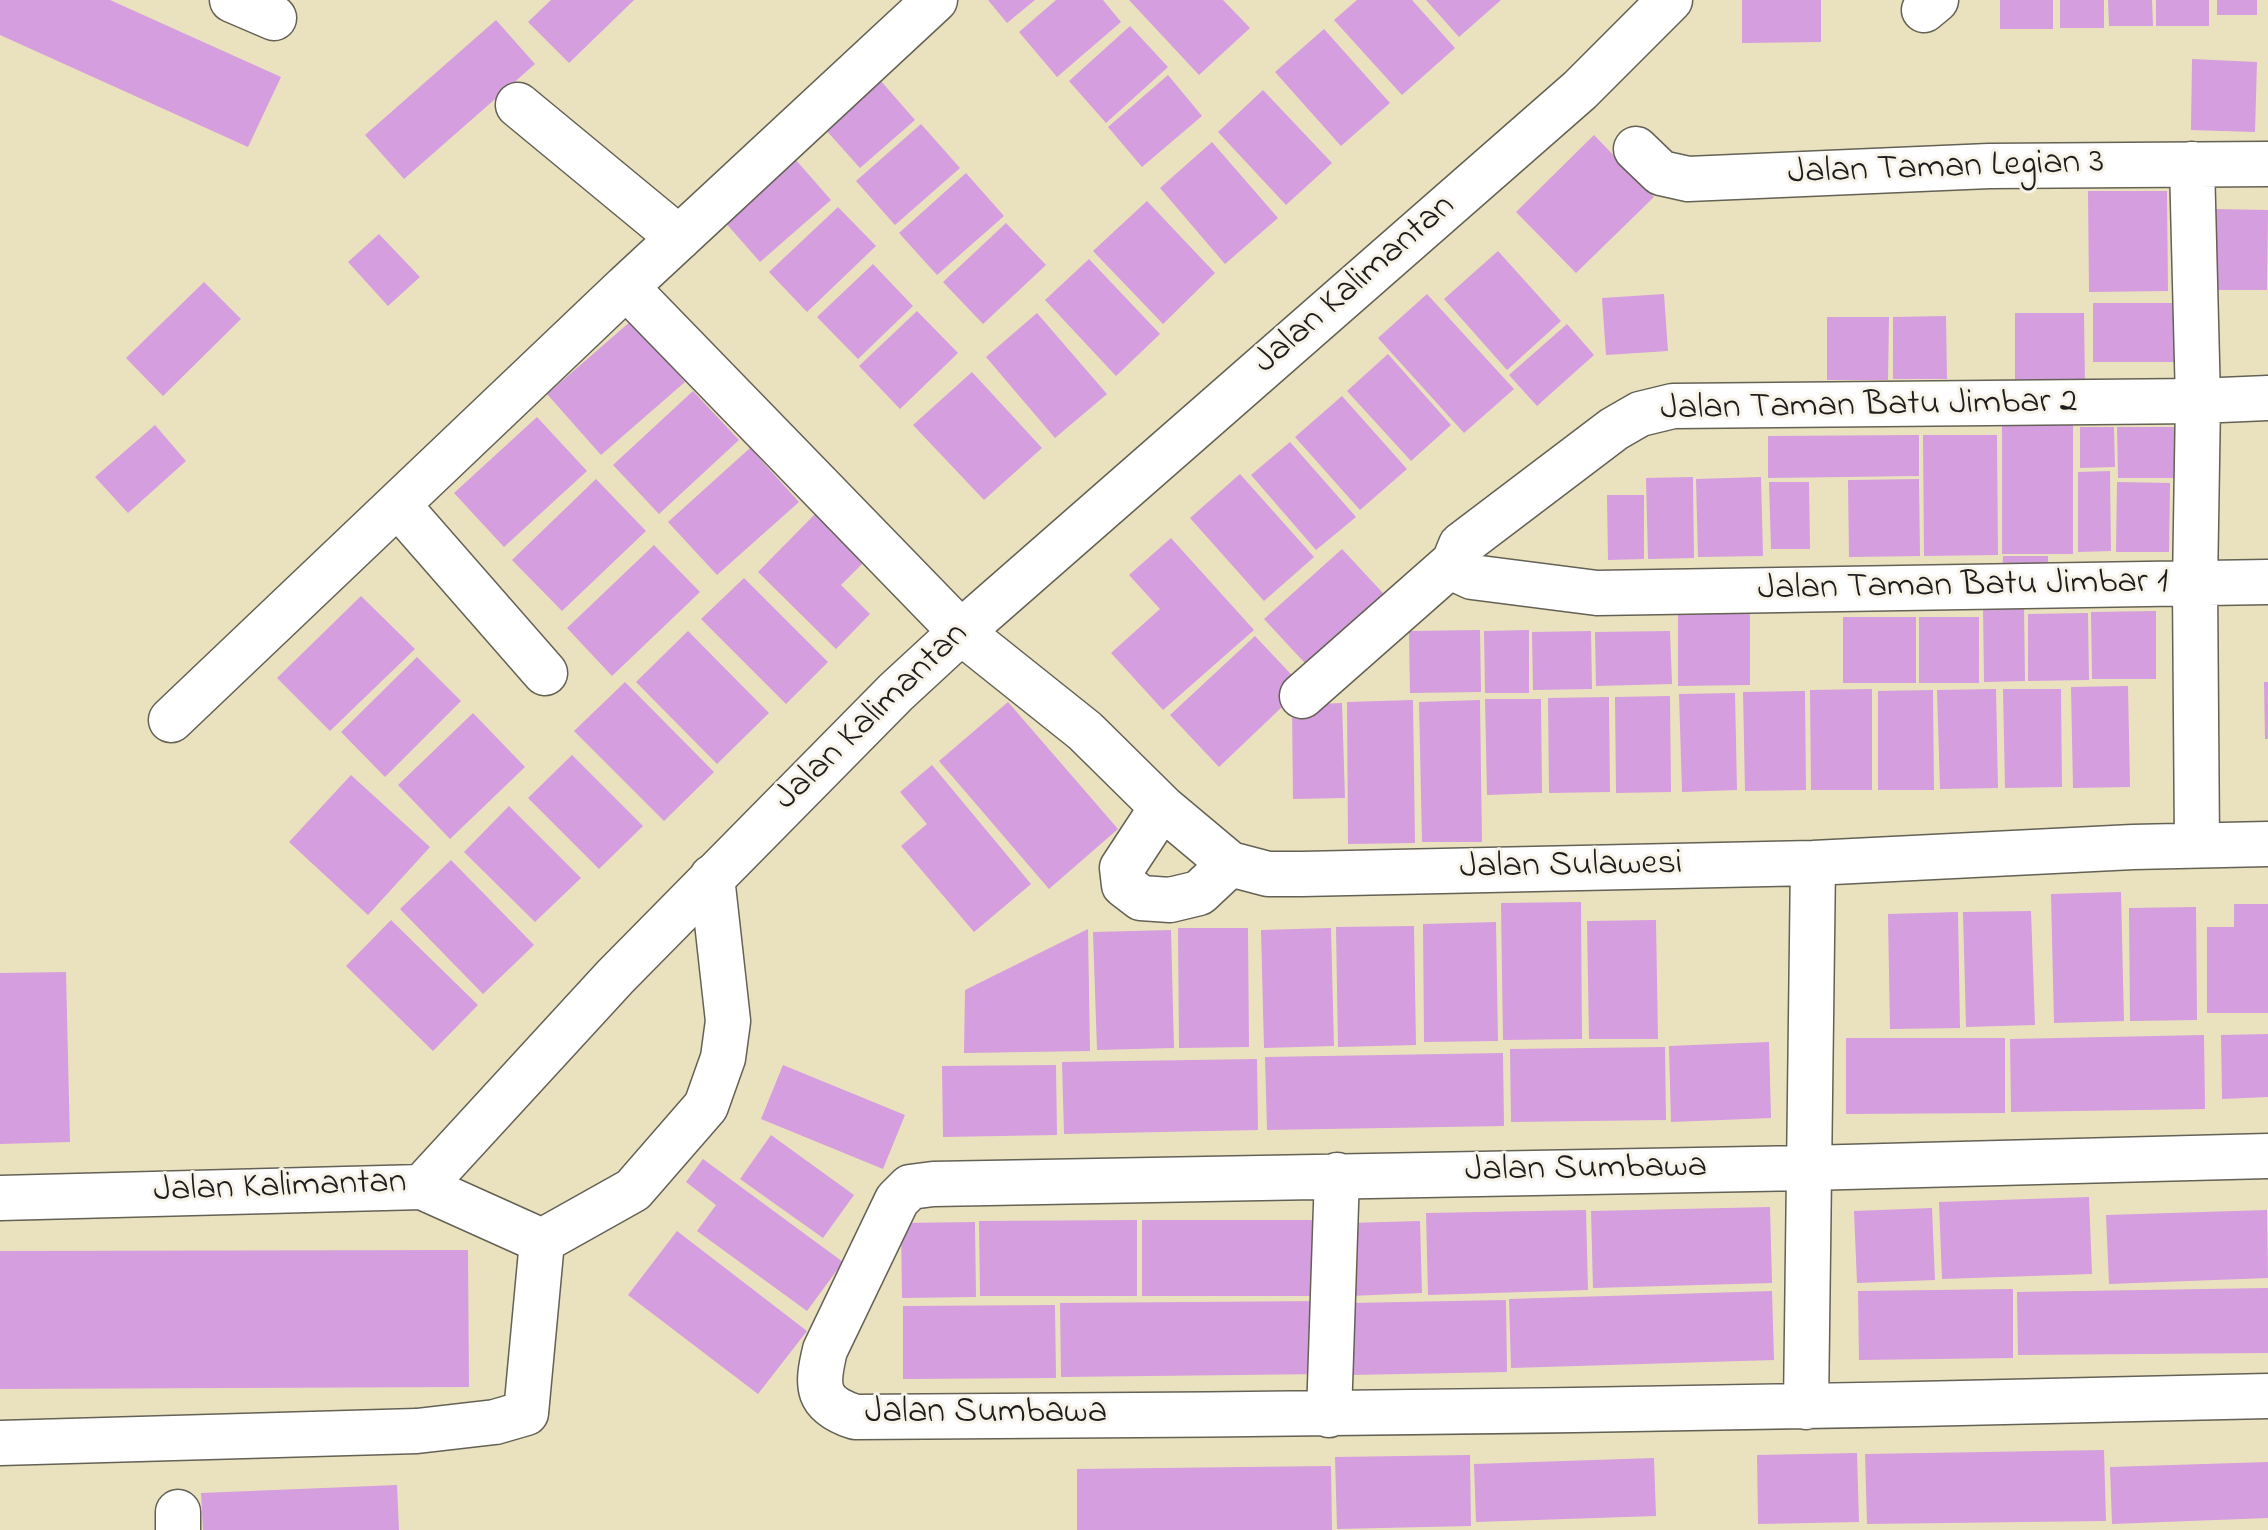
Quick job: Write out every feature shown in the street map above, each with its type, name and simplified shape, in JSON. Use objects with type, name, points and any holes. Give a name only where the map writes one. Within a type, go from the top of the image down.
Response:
[{"type":"street","points":[[232,0],[274,18]]},
{"type":"street","points":[[171,720],[626,287],[935,0]]},
{"type":"street","name":"Jalan Kalimantan","points":[[0,1198],[422,1187],[662,928],[896,692],[1580,90],[1670,0]]},
{"type":"street","points":[[518,105],[679,238]]},
{"type":"street","name":"Jalan Taman Legian 3","points":[[1636,149],[1661,173],[1688,179],[1989,166],[2268,164]]},
{"type":"street","points":[[2192,164],[2198,401],[2195,585],[2268,582]]},
{"type":"street","name":"Jalan Sulawesi","points":[[626,287],[961,632],[1085,731],[1162,807],[1230,864],[1268,874],[1302,874],[1813,863],[2268,844]]},
{"type":"street","name":"Jalan Taman Batu Jimbar 2","points":[[1302,696],[1463,569],[1461,545],[1614,429],[1640,414],[1673,406],[2268,398]]},
{"type":"street","points":[[398,505],[545,673]]},
{"type":"street","name":"Jalan Taman Batu Jimbar 1","points":[[1463,569],[1597,593],[2195,585],[2197,845]]},
{"type":"street","points":[[1162,807],[1122,868],[1124,885],[1141,898],[1170,900],[1199,893],[1230,864]]},
{"type":"street","points":[[1806,1407],[1813,863]]},
{"type":"street","points":[[542,1241],[633,1190],[706,1106],[723,1058],[728,1021],[712,877]]},
{"type":"street","points":[[662,928],[685,921],[717,926]]},
{"type":"street","name":"Jalan Sumbawa","points":[[2268,1156],[933,1184],[910,1187],[897,1200],[825,1350],[819,1376],[823,1397],[833,1410],[855,1417],[1329,1415],[2268,1396]]},
{"type":"street","points":[[1329,1415],[1337,1175]]},
{"type":"street","points":[[422,1187],[542,1241]]},
{"type":"street","points":[[0,1443],[417,1431],[495,1422],[526,1413],[542,1241]]},
{"type":"building","points":[[0,0],[110,0],[281,77],[248,147],[0,35]]},
{"type":"building","points":[[551,0],[634,0],[569,63],[528,22]]},
{"type":"building","points":[[988,0],[1035,0],[1007,23]]},
{"type":"building","points":[[1056,0],[1103,0],[1121,22],[1057,77],[1019,32]]},
{"type":"building","points":[[1129,0],[1223,0],[1250,28],[1199,75]]},
{"type":"building","points":[[1357,0],[1412,0],[1455,48],[1402,95],[1334,20]]},
{"type":"building","points":[[1426,0],[1501,0],[1459,37]]},
{"type":"building","points":[[1742,0],[1821,0],[1821,42],[1742,43]]},
{"type":"building","points":[[2000,0],[2053,0],[2053,29],[2000,29]]},
{"type":"building","points":[[2060,0],[2104,0],[2104,28],[2060,28]]},
{"type":"building","points":[[2108,0],[2152,0],[2153,26],[2109,26]]},
{"type":"building","points":[[2156,0],[2209,0],[2209,26],[2156,26]]},
{"type":"building","points":[[2217,0],[2257,0],[2257,15],[2217,15]]},
{"type":"building","points":[[496,20],[535,64],[404,179],[365,135]]},
{"type":"building","points":[[1130,26],[1168,67],[1106,123],[1069,81]]},
{"type":"building","points":[[1324,29],[1390,103],[1341,146],[1275,72]]},
{"type":"building","points":[[2192,59],[2257,62],[2255,132],[2191,130]]},
{"type":"building","points":[[1168,75],[1202,116],[1142,167],[1108,127]]},
{"type":"building","points":[[880,80],[915,120],[860,168],[825,129]]},
{"type":"building","points":[[1263,90],[1332,163],[1286,205],[1218,132]]},
{"type":"building","points":[[921,124],[960,168],[895,225],[856,181]]},
{"type":"building","points":[[1594,135],[1654,197],[1576,273],[1516,212]]},
{"type":"building","points":[[1212,142],[1278,218],[1225,264],[1160,188]]},
{"type":"building","points":[[795,159],[831,200],[760,262],[724,221]]},
{"type":"building","points":[[966,173],[1004,216],[937,275],[899,233]]},
{"type":"building","points":[[2088,191],[2167,191],[2168,291],[2089,292]]},
{"type":"building","points":[[1147,201],[1215,273],[1163,324],[1093,251]]},
{"type":"building","points":[[838,207],[876,246],[807,312],[769,272]]},
{"type":"building","points":[[2215,209],[2268,210],[2267,290],[2214,290]]},
{"type":"building","points":[[1006,223],[1046,265],[983,324],[943,282]]},
{"type":"building","points":[[379,234],[420,277],[388,306],[348,262]]},
{"type":"building","points":[[1498,251],[1561,321],[1507,370],[1444,299]]},
{"type":"building","points":[[1089,259],[1160,334],[1116,376],[1045,300]]},
{"type":"building","points":[[873,264],[913,306],[858,359],[817,317]]},
{"type":"building","points":[[204,282],[241,319],[163,396],[126,358]]},
{"type":"building","points":[[1427,294],[1514,389],[1464,433],[1378,338]]},
{"type":"building","points":[[1664,294],[1668,351],[1606,355],[1602,298]]},
{"type":"building","points":[[2093,303],[2182,303],[2182,362],[2093,362]]},
{"type":"building","points":[[917,311],[958,353],[900,409],[859,366]]},
{"type":"building","points":[[1037,313],[1107,394],[1055,438],[986,357]]},
{"type":"building","points":[[2015,313],[2084,313],[2085,386],[2015,387]]},
{"type":"building","points":[[1946,316],[1947,379],[1893,379],[1893,317]]},
{"type":"building","points":[[1827,317],[1889,317],[1888,380],[1827,380]]},
{"type":"building","points":[[631,321],[685,382],[601,455],[547,394]]},
{"type":"building","points":[[1567,324],[1594,355],[1537,406],[1509,375]]},
{"type":"building","points":[[1388,354],[1451,425],[1411,461],[1347,391]]},
{"type":"building","points":[[972,372],[1042,448],[984,500],[913,425]]},
{"type":"building","points":[[693,391],[739,440],[659,514],[613,465]]},
{"type":"building","points":[[1342,396],[1407,469],[1360,510],[1295,437]]},
{"type":"building","points":[[537,417],[587,471],[504,547],[454,493]]},
{"type":"building","points":[[2073,424],[2073,554],[2002,554],[2002,425]]},
{"type":"building","points":[[155,425],[186,461],[128,513],[95,477]]},
{"type":"building","points":[[2080,427],[2114,427],[2115,467],[2080,468]]},
{"type":"building","points":[[2117,427],[2174,427],[2174,478],[2118,478]]},
{"type":"building","points":[[1919,435],[1919,476],[1768,478],[1768,436]]},
{"type":"building","points":[[1923,435],[1997,435],[1998,555],[1924,556]]},
{"type":"building","points":[[1290,442],[1356,517],[1316,550],[1251,475]]},
{"type":"building","points":[[750,448],[799,502],[717,575],[668,522]]},
{"type":"building","points":[[2110,471],[2111,551],[2078,552],[2078,472]]},
{"type":"building","points":[[1240,474],[1314,557],[1264,601],[1190,518]]},
{"type":"building","points":[[1693,477],[1694,558],[1648,559],[1646,478]]},
{"type":"building","points":[[1761,477],[1763,556],[1698,557],[1696,479]]},
{"type":"building","points":[[596,479],[646,531],[562,611],[512,560]]},
{"type":"building","points":[[1919,479],[1920,556],[1849,557],[1848,480]]},
{"type":"building","points":[[1769,482],[1809,482],[1810,549],[1771,549]]},
{"type":"building","points":[[2117,482],[2170,483],[2169,552],[2116,552]]},
{"type":"building","points":[[1607,495],[1644,495],[1644,559],[1608,560]]},
{"type":"building","points":[[820,509],[869,557],[841,585],[870,614],[836,649],[758,572]]},
{"type":"building","points":[[1171,538],[1254,630],[1163,710],[1111,653],[1160,609],[1129,575]]},
{"type":"building","points":[[654,545],[700,592],[612,676],[567,628]]},
{"type":"building","points":[[1342,549],[1394,605],[1316,675],[1264,619]]},
{"type":"building","points":[[2003,556],[2048,556],[2048,580],[2002,580]]},
{"type":"building","points":[[744,578],[828,662],[786,704],[701,619]]},
{"type":"building","points":[[361,596],[415,649],[330,731],[277,678]]},
{"type":"building","points":[[1983,605],[2024,605],[2025,681],[1984,682]]},
{"type":"building","points":[[2156,611],[2156,679],[2092,679],[2091,612]]},
{"type":"building","points":[[1750,612],[1750,685],[1678,686],[1678,613]]},
{"type":"building","points":[[2088,613],[2089,680],[2028,681],[2028,614]]},
{"type":"building","points":[[1843,617],[1916,617],[1916,683],[1843,683]]},
{"type":"building","points":[[1919,617],[1979,617],[1979,683],[1919,683]]},
{"type":"building","points":[[1480,630],[1481,692],[1410,693],[1409,631]]},
{"type":"building","points":[[1529,630],[1529,693],[1485,693],[1484,631]]},
{"type":"building","points":[[688,631],[769,713],[717,764],[636,682]]},
{"type":"building","points":[[1591,631],[1592,689],[1533,690],[1532,632]]},
{"type":"building","points":[[1670,631],[1672,684],[1596,686],[1595,632]]},
{"type":"building","points":[[1255,636],[1303,687],[1219,767],[1170,715]]},
{"type":"building","points":[[417,657],[461,701],[385,777],[341,732]]},
{"type":"building","points":[[625,682],[714,772],[664,821],[574,731]]},
{"type":"building","points":[[2264,682],[2268,682],[2268,739],[2265,739]]},
{"type":"building","points":[[2128,686],[2130,787],[2073,788],[2071,687]]},
{"type":"building","points":[[1872,689],[1872,790],[1811,790],[1810,690]]},
{"type":"building","points":[[1996,689],[1998,788],[1940,789],[1937,690]]},
{"type":"building","points":[[2003,689],[2061,689],[2062,787],[2005,788]]},
{"type":"building","points":[[1933,690],[1934,790],[1878,790],[1878,691]]},
{"type":"building","points":[[1805,691],[1806,790],[1745,791],[1743,692]]},
{"type":"building","points":[[1735,693],[1737,790],[1682,792],[1679,694]]},
{"type":"building","points":[[1670,696],[1671,792],[1616,793],[1615,697]]},
{"type":"building","points":[[1609,697],[1610,792],[1549,793],[1548,698]]},
{"type":"building","points":[[1485,699],[1541,699],[1542,793],[1487,795]]},
{"type":"building","points":[[1413,700],[1415,843],[1348,844],[1347,702]]},
{"type":"building","points":[[1480,700],[1482,842],[1422,842],[1419,702]]},
{"type":"building","points":[[1008,702],[1118,829],[1049,889],[939,761]]},
{"type":"building","points":[[1342,703],[1345,798],[1293,799],[1292,705]]},
{"type":"building","points":[[473,713],[525,767],[450,839],[398,785]]},
{"type":"building","points":[[572,755],[643,826],[599,869],[528,798]]},
{"type":"building","points":[[932,765],[1031,884],[974,932],[901,846],[927,824],[900,792]]},
{"type":"building","points":[[351,775],[430,847],[368,915],[289,842]]},
{"type":"building","points":[[509,806],[581,878],[535,922],[464,852]]},
{"type":"building","points":[[451,860],[534,945],[483,994],[400,909]]},
{"type":"building","points":[[2121,892],[2124,1021],[2054,1023],[2051,894]]},
{"type":"building","points":[[1581,902],[1582,1039],[1503,1040],[1501,903]]},
{"type":"building","points":[[2234,904],[2268,904],[2268,1013],[2207,1013],[2207,927],[2234,927]]},
{"type":"building","points":[[2196,907],[2197,1020],[2130,1021],[2129,908]]},
{"type":"building","points":[[2031,911],[2035,1025],[1966,1027],[1963,912]]},
{"type":"building","points":[[1958,912],[1960,1028],[1890,1029],[1888,914]]},
{"type":"building","points":[[391,920],[478,1005],[433,1051],[346,966]]},
{"type":"building","points":[[1656,920],[1658,1039],[1589,1039],[1587,921]]},
{"type":"building","points":[[1496,922],[1498,1041],[1424,1042],[1423,924]]},
{"type":"building","points":[[1414,926],[1416,1045],[1338,1047],[1336,927]]},
{"type":"building","points":[[1178,928],[1248,928],[1249,1047],[1179,1048]]},
{"type":"building","points":[[1331,928],[1334,1046],[1264,1048],[1261,930]]},
{"type":"building","points":[[1088,929],[1090,1051],[964,1053],[965,990]]},
{"type":"building","points":[[1171,930],[1174,1048],[1097,1050],[1093,932]]},
{"type":"building","points":[[66,972],[70,1142],[0,1144],[0,973]]},
{"type":"building","points":[[2268,1034],[2268,1097],[2222,1099],[2221,1035]]},
{"type":"building","points":[[2204,1035],[2205,1109],[2011,1112],[2010,1039]]},
{"type":"building","points":[[1846,1038],[2005,1038],[2005,1113],[1846,1114]]},
{"type":"building","points":[[1769,1042],[1771,1118],[1671,1122],[1669,1046]]},
{"type":"building","points":[[1665,1047],[1666,1120],[1511,1122],[1510,1049]]},
{"type":"building","points":[[1503,1053],[1504,1126],[1267,1130],[1265,1057]]},
{"type":"building","points":[[1257,1059],[1258,1130],[1064,1134],[1062,1062]]},
{"type":"building","points":[[783,1065],[905,1115],[883,1169],[761,1119]]},
{"type":"building","points":[[1056,1065],[1057,1135],[943,1137],[942,1066]]},
{"type":"building","points":[[771,1135],[854,1195],[823,1238],[740,1179]]},
{"type":"building","points":[[703,1159],[843,1262],[807,1311],[697,1231],[716,1205],[686,1182]]},
{"type":"building","points":[[2089,1197],[2092,1274],[1942,1279],[1939,1202]]},
{"type":"building","points":[[1770,1207],[1772,1283],[1593,1288],[1591,1211]]},
{"type":"building","points":[[1932,1208],[1935,1280],[1857,1283],[1854,1211]]},
{"type":"building","points":[[1586,1210],[1588,1290],[1428,1295],[1426,1213]]},
{"type":"building","points":[[2267,1210],[2268,1278],[2109,1284],[2106,1215]]},
{"type":"building","points":[[1137,1220],[1137,1296],[980,1296],[979,1221]]},
{"type":"building","points":[[1142,1220],[1325,1220],[1325,1296],[1142,1296]]},
{"type":"building","points":[[1420,1221],[1422,1293],[1350,1296],[1348,1223]]},
{"type":"building","points":[[975,1222],[976,1297],[902,1298],[901,1223]]},
{"type":"building","points":[[677,1231],[807,1331],[758,1394],[628,1295]]},
{"type":"building","points":[[468,1250],[469,1387],[0,1389],[0,1251]]},
{"type":"building","points":[[2268,1288],[2268,1353],[2018,1355],[2017,1292]]},
{"type":"building","points":[[2013,1289],[2013,1358],[1859,1360],[1858,1291]]},
{"type":"building","points":[[1772,1291],[1774,1360],[1511,1368],[1509,1299]]},
{"type":"building","points":[[1506,1300],[1507,1372],[1351,1375],[1350,1303]]},
{"type":"building","points":[[1324,1301],[1325,1374],[1061,1377],[1060,1303]]},
{"type":"building","points":[[1055,1305],[1056,1378],[903,1379],[903,1306]]},
{"type":"building","points":[[2104,1450],[2106,1521],[1867,1524],[1865,1454]]},
{"type":"building","points":[[1857,1453],[1859,1522],[1758,1524],[1757,1455]]},
{"type":"building","points":[[1470,1455],[1471,1526],[1337,1529],[1335,1457]]},
{"type":"building","points":[[1654,1458],[1656,1516],[1476,1522],[1474,1464]]},
{"type":"building","points":[[2268,1462],[2268,1518],[2112,1524],[2110,1467]]},
{"type":"building","points":[[1331,1466],[1332,1530],[1077,1530],[1077,1469]]},
{"type":"building","points":[[397,1485],[399,1530],[203,1530],[201,1493]]}]
